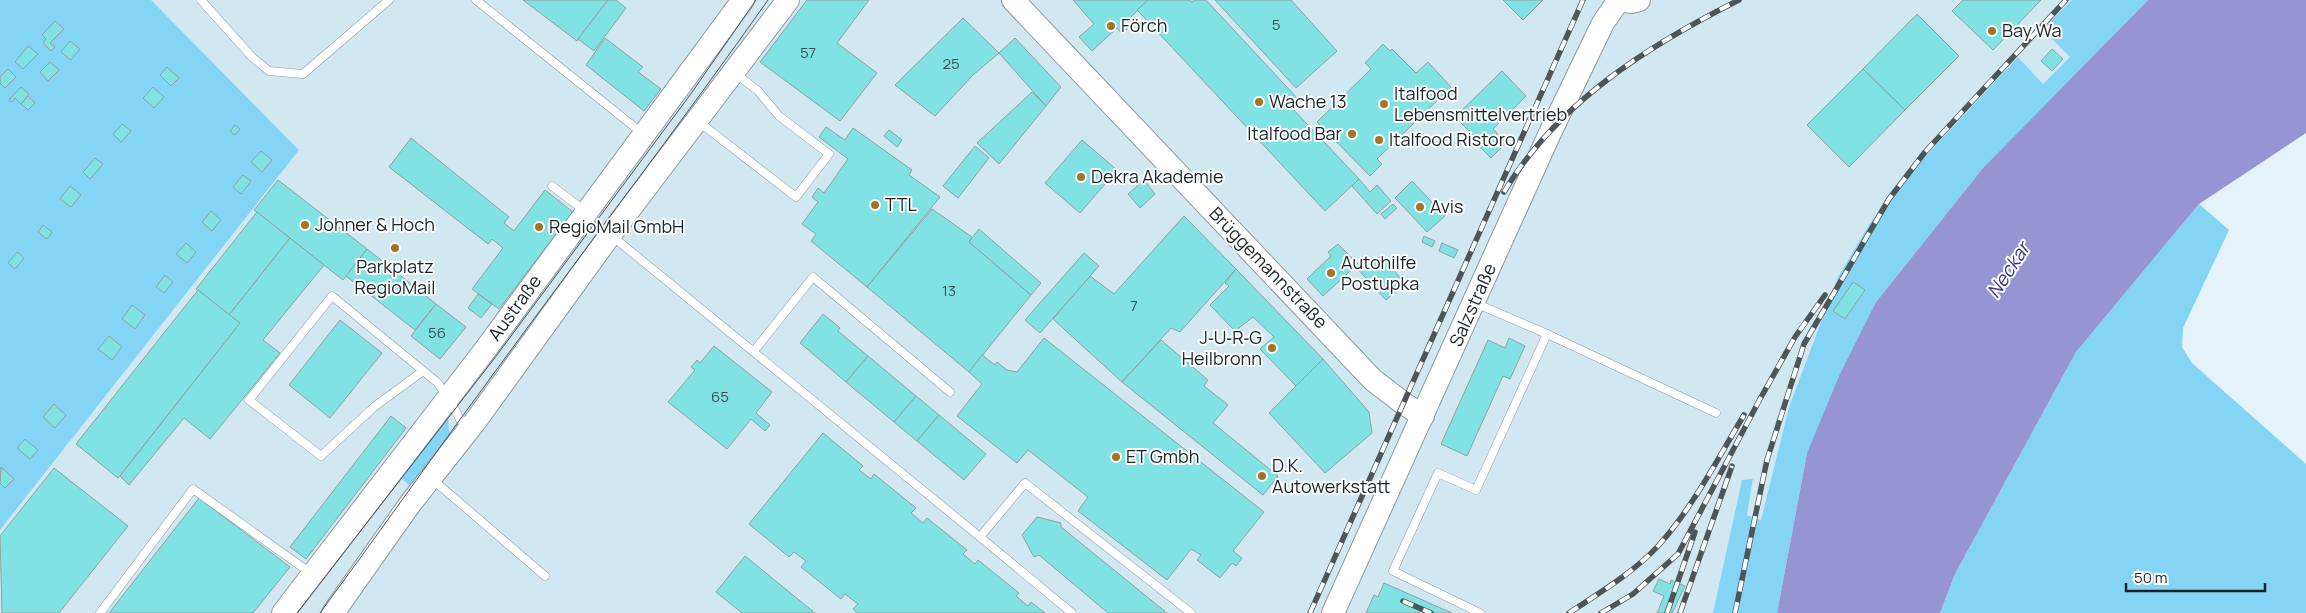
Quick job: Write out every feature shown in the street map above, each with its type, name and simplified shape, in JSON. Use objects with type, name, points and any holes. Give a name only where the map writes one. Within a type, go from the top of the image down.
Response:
[{"type":"main road","name":"Austraße","points":[[283,613],[448,400],[743,0]]},
{"type":"main road","name":"Austraße","points":[[333,613],[430,478],[474,423],[610,235],[788,0]]},
{"type":"main road","points":[[1620,0],[1631,2],[1639,0]]},
{"type":"main road","name":"Salzstraße","points":[[1333,613],[1550,133],[1603,23],[1620,0]]},
{"type":"main road","name":"Brüggemannstraße","points":[[1014,1],[1374,380],[1423,416]]},
{"type":"lane","points":[[201,0],[252,57],[269,70],[303,74],[389,0]]},
{"type":"lane","points":[[476,0],[643,134]]},
{"type":"lane","points":[[698,121],[796,197],[829,154],[779,116],[758,91],[734,72]]},
{"type":"lane","points":[[552,186],[586,212]]},
{"type":"lane","points":[[610,235],[1072,613]]},
{"type":"lane","points":[[754,351],[813,277],[950,392]]},
{"type":"lane","points":[[423,371],[374,407],[321,456],[249,400],[332,296],[438,383],[448,400],[456,408],[460,420],[474,423]]},
{"type":"lane","points":[[1474,302],[1716,413]]},
{"type":"lane","points":[[1480,613],[1394,571],[1438,473],[1476,490],[1547,334]]},
{"type":"lane","points":[[430,478],[545,576]]},
{"type":"lane","points":[[980,537],[1025,482],[1191,613]]},
{"type":"lane","points":[[100,613],[193,489],[312,574]]},
{"type":"shaded area","points":[[0,0],[151,0],[299,150],[0,530]]},
{"type":"shaded area","points":[[151,0],[2072,0],[2042,29],[2070,57],[2043,84],[2018,57],[1905,178],[1870,223],[1838,277],[1789,407],[1761,520],[1747,515],[1753,480],[1714,613],[0,613],[0,530],[299,150]]},
{"type":"shaded area","points":[[2072,0],[2148,0],[1983,168],[1876,302],[1807,453],[1777,613],[1713,613],[1742,480],[1753,479],[1747,515],[1761,520],[1789,407],[1838,277],[1870,223],[1905,178],[2018,57],[2043,84],[2070,57],[2042,29]]},
{"type":"shaded area","points":[[2199,204],[2229,230],[2183,328],[2182,347],[2192,363],[2306,464],[2306,613],[1940,613],[1955,574],[2076,352]]},
{"type":"shaded area","points":[[448,415],[449,432],[454,436],[414,493],[408,487],[409,485],[397,475]]},
{"type":"water","name":"Neckar","points":[[2148,0],[2306,0],[2306,133],[2199,204],[2076,352],[1955,574],[1940,613],[1777,613],[1807,453],[1840,374],[1876,302],[1983,168]]},
{"type":"building","points":[[523,0],[608,0],[577,41]]},
{"type":"building","points":[[608,0],[616,0],[626,8],[594,51],[578,39]]},
{"type":"building","points":[[807,0],[869,0],[837,43],[877,73],[840,121],[760,62]]},
{"type":"building","name":"Förch","points":[[1073,0],[1148,0],[1130,18],[1134,22],[1122,34],[1117,28],[1092,51],[1079,37],[1094,24]]},
{"type":"building","name":"Wache 13","points":[[1148,0],[1190,0],[1192,2],[1194,0],[1206,0],[1298,99],[1290,106],[1359,179],[1325,211],[1137,10]]},
{"type":"building","points":[[1215,0],[1291,0],[1337,51],[1296,88]]},
{"type":"building","points":[[1503,0],[1543,0],[1523,20]]},
{"type":"building","name":"Bay Wa","points":[[1963,0],[2041,0],[1993,50],[1952,11]]},
{"type":"building","points":[[1917,14],[1959,56],[1905,110],[1863,69]]},
{"type":"building","points":[[963,18],[999,53],[973,75],[935,116],[895,85]]},
{"type":"building","points":[[55,21],[64,29],[50,43],[55,47],[51,51],[43,43],[46,39],[42,35]]},
{"type":"building","points":[[605,38],[643,67],[638,72],[661,89],[644,111],[586,65]]},
{"type":"building","points":[[1015,38],[1061,87],[1046,106],[999,53]]},
{"type":"building","points":[[70,41],[80,49],[71,60],[61,52]]},
{"type":"building","name":"Italfood Lebensmittelvertrieb","points":[[1383,44],[1390,51],[1392,49],[1416,73],[1428,62],[1451,87],[1377,159],[1382,164],[1370,176],[1317,122],[1371,69],[1365,63]]},
{"type":"building","points":[[28,46],[38,54],[23,69],[15,62]]},
{"type":"building","points":[[2052,49],[2063,59],[2052,71],[2041,61]]},
{"type":"building","points":[[50,62],[59,70],[48,81],[40,72]]},
{"type":"building","points":[[167,67],[179,78],[171,86],[160,75]]},
{"type":"building","points":[[8,69],[16,77],[5,88],[0,83],[0,77]]},
{"type":"building","points":[[1863,69],[1905,110],[1849,167],[1807,125]]},
{"type":"building","points":[[1502,71],[1526,96],[1493,129],[1506,143],[1491,158],[1478,145],[1480,142],[1455,117]]},
{"type":"building","points":[[21,87],[29,94],[21,104],[15,98],[12,102],[9,100]]},
{"type":"building","points":[[153,87],[164,97],[154,108],[143,98]]},
{"type":"building","points":[[1032,92],[1046,106],[999,164],[977,143]]},
{"type":"building","points":[[28,96],[35,103],[28,110],[21,104]]},
{"type":"building","points":[[122,124],[131,131],[121,142],[113,134]]},
{"type":"building","points":[[235,125],[240,129],[235,135],[230,131]]},
{"type":"building","name":"TTL","points":[[826,127],[845,140],[853,128],[912,170],[909,175],[940,197],[867,287],[811,241],[816,234],[802,224],[818,202],[812,197],[818,188],[824,193],[848,159],[819,137]]},
{"type":"building","points":[[889,130],[902,140],[897,147],[884,136]]},
{"type":"building","name":"RegioMail GmbH","points":[[411,138],[509,217],[504,223],[514,231],[545,190],[573,212],[499,309],[472,289],[503,248],[492,239],[488,244],[389,167]]},
{"type":"building","name":"Dekra Akademie","points":[[1082,140],[1117,170],[1080,213],[1045,183]]},
{"type":"building","points":[[975,146],[989,158],[958,198],[943,186]]},
{"type":"building","points":[[261,151],[272,160],[262,172],[251,162]]},
{"type":"building","points":[[95,158],[103,164],[90,179],[83,172]]},
{"type":"building","points":[[243,175],[251,181],[241,194],[233,187]]},
{"type":"building","points":[[1359,179],[1370,192],[1377,185],[1391,201],[1377,214],[1352,186]]},
{"type":"building","name":"Johner & Hoch","points":[[278,180],[367,249],[343,280],[254,210]]},
{"type":"building","points":[[1144,180],[1155,194],[1140,208],[1128,194]]},
{"type":"building","name":"Avis","points":[[1412,181],[1445,216],[1427,232],[1395,198]]},
{"type":"building","points":[[70,186],[81,195],[71,207],[60,199]]},
{"type":"building","points":[[1393,204],[1397,208],[1385,219],[1381,214]]},
{"type":"building","points":[[932,209],[972,237],[969,242],[1031,295],[969,372],[867,287]]},
{"type":"building","points":[[211,211],[221,220],[212,231],[202,222]]},
{"type":"building","points":[[257,212],[290,238],[229,315],[196,289]]},
{"type":"building","points":[[1184,216],[1236,269],[1180,332],[1171,328],[1122,382],[1053,319],[1090,276],[1114,294]]},
{"type":"building","points":[[43,225],[52,232],[47,239],[38,232]]},
{"type":"building","points":[[979,229],[1041,283],[1031,295],[969,242]]},
{"type":"building","points":[[1424,236],[1435,241],[1432,247],[1422,242]]},
{"type":"building","points":[[290,238],[324,265],[263,340],[280,353],[210,439],[184,418],[129,485],[120,476],[240,323],[229,315]]},
{"type":"building","points":[[186,243],[196,252],[187,263],[176,254]]},
{"type":"building","points":[[1442,243],[1458,250],[1454,258],[1439,251]]},
{"type":"building","name":"Autohilfe Postupka","points":[[1338,244],[1358,264],[1323,296],[1307,279],[1331,256],[1328,252]]},
{"type":"building","points":[[367,249],[436,304],[415,330],[346,276]]},
{"type":"building","points":[[17,252],[24,258],[15,269],[8,263]]},
{"type":"building","points":[[1084,253],[1099,266],[1040,333],[1025,320]]},
{"type":"building","points":[[1366,255],[1373,262],[1382,255],[1405,284],[1386,300],[1355,266]]},
{"type":"building","points":[[1236,269],[1323,359],[1296,386],[1260,349],[1274,337],[1253,317],[1235,331],[1210,305],[1229,286],[1225,283]]},
{"type":"building","points":[[165,275],[173,282],[164,293],[156,287]]},
{"type":"building","points":[[1853,282],[1865,290],[1845,319],[1833,311]]},
{"type":"building","points":[[198,290],[240,323],[118,478],[76,444]]},
{"type":"building","points":[[478,294],[492,304],[481,318],[468,308]]},
{"type":"building","points":[[436,304],[466,327],[440,359],[411,336]]},
{"type":"building","points":[[132,305],[145,315],[135,329],[122,319]]},
{"type":"building","points":[[823,314],[840,328],[838,331],[868,356],[846,382],[800,343]]},
{"type":"building","points":[[340,320],[382,353],[330,418],[289,385]]},
{"type":"building","points":[[109,336],[122,347],[112,360],[98,349]]},
{"type":"building","name":"ET Gmbh","points":[[1044,338],[1264,512],[1233,551],[1242,558],[1236,566],[1232,563],[1220,578],[1197,560],[1201,555],[1191,549],[1167,580],[1078,511],[1088,497],[1028,450],[1017,463],[957,416],[982,384],[969,372],[982,355],[995,365],[997,362],[1007,370],[1017,372]]},
{"type":"building","points":[[1509,338],[1525,346],[1510,379],[1503,376],[1467,456],[1441,444],[1488,340],[1505,348]]},
{"type":"building","points":[[1161,340],[1208,380],[1204,386],[1228,405],[1213,423],[1278,476],[1263,495],[1122,382]]},
{"type":"building","points":[[714,346],[772,392],[756,413],[770,425],[765,431],[751,419],[727,449],[668,402],[695,370],[691,367],[697,360],[700,363]]},
{"type":"building","points":[[868,356],[916,396],[894,422],[846,382]]},
{"type":"building","points":[[1323,359],[1369,412],[1372,433],[1325,473],[1269,413]]},
{"type":"building","points":[[916,396],[939,415],[917,441],[894,422]]},
{"type":"building","points":[[54,404],[66,415],[55,428],[43,417]]},
{"type":"building","points":[[939,415],[986,454],[964,480],[917,441]]},
{"type":"building","points":[[391,416],[406,428],[306,559],[290,547]]},
{"type":"building","points":[[823,433],[863,466],[859,470],[871,479],[874,474],[916,508],[911,513],[923,523],[927,518],[967,550],[963,554],[975,564],[978,560],[1019,593],[1016,596],[1028,606],[1031,602],[1045,613],[857,613],[853,609],[858,604],[845,594],[841,599],[801,567],[806,561],[794,552],[789,557],[749,524]]},
{"type":"building","points":[[25,439],[38,450],[30,459],[17,448]]},
{"type":"building","points":[[1,467],[14,479],[5,488],[0,483]]},
{"type":"building","points":[[54,468],[128,526],[59,613],[2,613],[0,536]]},
{"type":"building","points":[[199,498],[290,567],[253,613],[109,613]]},
{"type":"building","points":[[1037,517],[1061,523],[1061,527],[1167,613],[1108,613],[1039,555],[1034,557],[1022,535]]},
{"type":"building","points":[[745,556],[815,613],[742,613],[716,592]]},
{"type":"building","points":[[1659,579],[1670,584],[1671,580],[1685,586],[1672,613],[1657,613],[1664,596],[1653,591]]},
{"type":"building","points":[[1384,583],[1452,613],[1366,613],[1374,595],[1378,597]]},
{"type":"tram line","points":[[297,613],[497,355],[690,95],[756,0]]},
{"type":"tram line","points":[[320,613],[768,0]]},
{"type":"railway","points":[[1310,613],[1583,0]]},
{"type":"railway","points":[[1504,192],[1526,160],[1550,131],[1578,104],[1639,57],[1672,36],[1739,0]]},
{"type":"railway","points":[[1735,613],[1767,460],[1804,344],[1889,199],[1925,152],[2066,0]]},
{"type":"railway","points":[[1601,613],[1633,594],[1678,554],[1795,337],[1825,295]]},
{"type":"railway","points":[[1569,613],[1627,574],[1658,546],[1693,500],[1744,415]]},
{"type":"railway","points":[[1680,613],[1732,466]]},
{"type":"railway","points":[[1667,613],[1695,532]]},
{"type":"railway","points":[[1403,601],[1431,613]]},
{"type":"place","name":"Förch","points":[[1111,26]]},
{"type":"place","name":"Bay Wa","points":[[1992,31]]},
{"type":"place","name":"Wache 13","points":[[1259,102]]},
{"type":"place","name":"Italfood Lebensmittelvertrieb","points":[[1384,104]]},
{"type":"place","name":"Italfood Bar","points":[[1352,134]]},
{"type":"place","name":"Italfood Ristoro","points":[[1379,140]]},
{"type":"place","name":"Dekra Akademie","points":[[1081,177]]},
{"type":"place","name":"TTL","points":[[875,205]]},
{"type":"place","name":"Avis","points":[[1420,207]]},
{"type":"place","name":"Johner & Hoch","points":[[305,225]]},
{"type":"place","name":"RegioMail GmbH","points":[[539,227]]},
{"type":"place","name":"Parkplatz RegioMail","points":[[395,248]]},
{"type":"place","name":"Autohilfe Postupka","points":[[1331,273]]},
{"type":"place","name":"J⁃U⁃R⁃G Heilbronn","points":[[1272,348]]},
{"type":"place","name":"ET Gmbh","points":[[1116,457]]},
{"type":"place","name":"D.K. Autowerkstatt","points":[[1262,476]]}]
